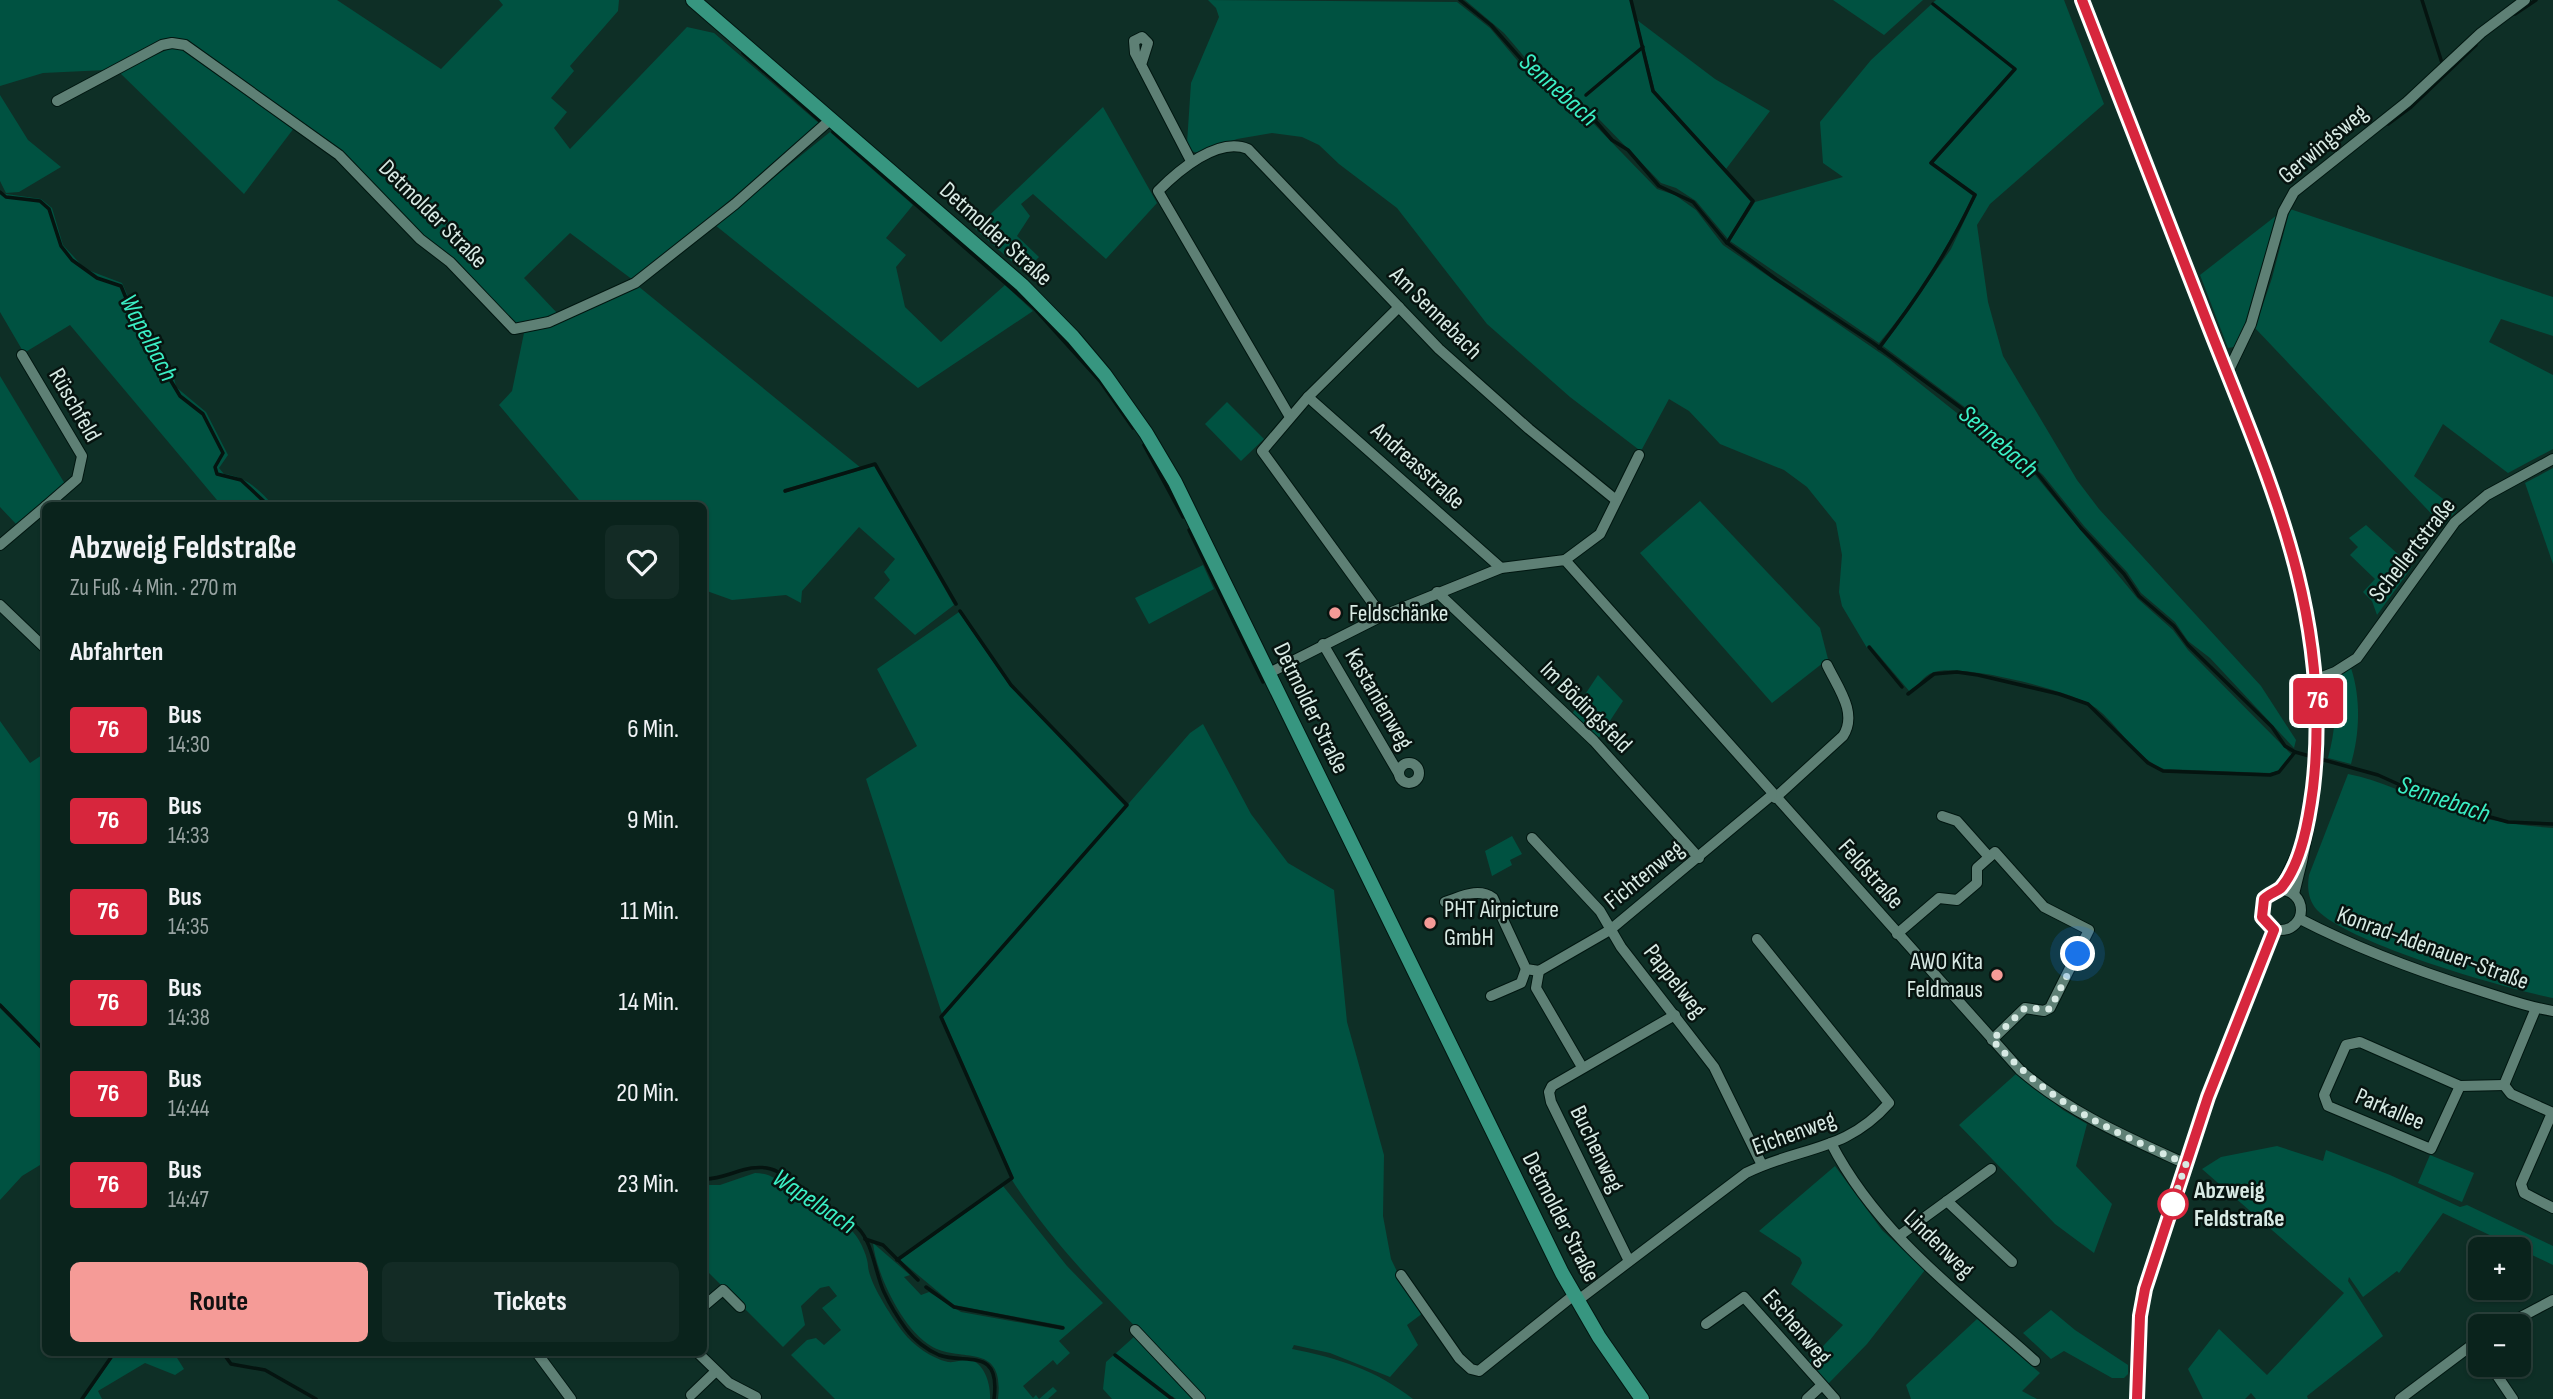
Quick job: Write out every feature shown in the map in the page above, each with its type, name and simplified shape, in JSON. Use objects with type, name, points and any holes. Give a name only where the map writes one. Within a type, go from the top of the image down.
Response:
[{"type":"main road","name":"Detmolder Straße","points":[[693,0],[1022,285],[1073,337],[1105,375],[1146,433],[1175,482],[1576,1298],[1642,1399]]},
{"type":"street","points":[[2082,0],[2227,374],[2294,556],[2306,603],[2317,679],[2316,752],[2307,825],[2294,894]]},
{"type":"street","name":"Gerwingsweg","points":[[2227,374],[2251,324],[2283,212],[2294,192],[2407,102],[2481,33],[2525,0]]},
{"type":"street","name":"Detmolder Straße","points":[[57,101],[162,46],[173,43],[185,45],[339,155],[411,230],[450,262],[514,329],[549,322],[635,283],[735,204],[830,120]]},
{"type":"street","points":[[1141,65],[1191,161]]},
{"type":"street","name":"Am Sennebach","points":[[1290,418],[1158,191],[1191,161],[1229,147],[1240,145],[1248,149],[1440,349],[1529,429],[1616,500]]},
{"type":"street","points":[[1382,616],[1262,451],[1308,397],[1399,307]]},
{"type":"street","name":"Rüschfeld","points":[[22,355],[82,456],[77,479],[51,502]]},
{"type":"street","name":"Andreasstraße","points":[[1308,397],[1501,568]]},
{"type":"street","points":[[1269,673],[1323,644],[1437,592],[1501,568],[1565,561],[1600,534],[1639,455]]},
{"type":"street","name":"Schellertstraße","points":[[2317,679],[2335,672],[2357,658],[2455,522],[2470,507],[2553,459]]},
{"type":"street","name":"Rüschfeld","points":[[0,545],[42,509]]},
{"type":"street","name":"Feldstraße","points":[[1565,561],[2021,1070],[2066,1106],[2099,1125],[2186,1164]]},
{"type":"street","name":"Im Bödingsfeld","points":[[1437,592],[1594,741],[1699,858]]},
{"type":"street","points":[[0,605],[42,645]]},
{"type":"street","name":"Kastanienweg","points":[[1323,644],[1399,774]]},
{"type":"street","name":"Fichtenweg","points":[[1492,996],[1521,983],[1532,970],[1610,930],[1843,736],[1849,726],[1850,714],[1827,665]]},
{"type":"street","points":[[1942,816],[1957,821],[1989,857]]},
{"type":"street","points":[[2279,890],[2294,861],[2307,825]]},
{"type":"street","name":"Pappelweg","points":[[1532,838],[1600,911],[1610,930],[1714,1067],[1762,1165]]},
{"type":"street","points":[[1897,934],[1939,898],[1957,900],[1977,883],[1977,868],[1995,852],[2044,907],[2089,930],[2050,1009],[2025,1008],[1992,1040]]},
{"type":"street","points":[[2279,890],[2294,894],[2301,905],[2300,919],[2294,927],[2284,931],[2274,930],[2267,925],[2261,908],[2270,893],[2279,890]]},
{"type":"street","name":"Buchenweg","points":[[1445,902],[1480,892],[1493,898],[1532,970],[1536,988],[1581,1067]]},
{"type":"street","name":"Konrad-Adenauer-Straße","points":[[2300,919],[2389,959],[2536,1008],[2553,1011]]},
{"type":"street","points":[[2137,1399],[2140,1316],[2145,1289],[2208,1097],[2274,930]]},
{"type":"street","name":"Eichenweg","points":[[1401,1275],[1459,1358],[1471,1369],[1479,1371],[1730,1184],[1762,1165],[1845,1140],[1889,1103],[1757,939]]},
{"type":"street","points":[[2536,1008],[2504,1085],[2511,1094],[2553,1113],[2521,1184],[2524,1193],[2553,1208]]},
{"type":"street","name":"Buchenweg","points":[[1629,1261],[1550,1102],[1549,1092],[1552,1086],[1581,1067],[1675,1015]]},
{"type":"street","name":"Parkallee","points":[[2460,1086],[2431,1149],[2328,1105],[2324,1095],[2346,1045],[2360,1042],[2460,1086],[2504,1085]]},
{"type":"street","name":"Lindenweg","points":[[1831,1143],[1865,1198],[1899,1236],[2035,1361]]},
{"type":"street","points":[[1899,1236],[1991,1169]]},
{"type":"street","points":[[1947,1202],[2012,1262]]},
{"type":"street","points":[[707,1303],[723,1290],[740,1307]]},
{"type":"street","name":"Eschenweg","points":[[1706,1324],[1744,1297],[1821,1387],[1835,1399]]},
{"type":"street","points":[[2527,1314],[2553,1300]]},
{"type":"street","points":[[1135,1330],[1200,1399]]},
{"type":"street","points":[[2400,1399],[2468,1351]]},
{"type":"street","points":[[539,1356],[571,1399]]},
{"type":"street","points":[[701,1356],[715,1372],[756,1397]]},
{"type":"street","points":[[691,1395],[715,1372]]},
{"type":"street","points":[[2498,1377],[2512,1399]]},
{"type":"street","name":"Eschenweg","points":[[1807,1399],[1821,1387]]},
{"type":"green space","points":[[0,0],[337,0],[441,69],[503,5],[499,0],[619,0],[618,11],[570,66],[574,71],[551,98],[567,112],[554,128],[570,149],[687,27],[714,33],[821,125],[633,280],[570,233],[524,278],[558,314],[523,325],[515,323],[421,235],[343,152],[186,42],[106,70],[43,73],[0,86]]},
{"type":"green space","points":[[1208,0],[1457,2],[1490,28],[1533,79],[1591,121],[1657,189],[1675,195],[1696,210],[1723,245],[1889,359],[2035,475],[2138,599],[2173,630],[2188,650],[2292,755],[2291,758],[2278,771],[2270,773],[2164,769],[2136,750],[2096,708],[2084,701],[2042,687],[1991,675],[1948,670],[1930,674],[1910,692],[1870,645],[1867,648],[1842,606],[1839,592],[1842,555],[1836,523],[1807,487],[1784,470],[1720,444],[1689,411],[1669,399],[1641,451],[1638,449],[1570,397],[1487,324],[1397,208],[1339,164],[1319,145],[1302,137],[1272,133],[1237,139],[1198,153],[1191,151],[1187,143],[1191,83],[1219,17],[1216,8]]},
{"type":"green space","points":[[1465,0],[1630,0],[1642,46],[1585,94],[1642,48],[1652,92],[1751,202],[1728,239],[1696,201],[1676,188],[1661,183],[1594,114],[1539,74],[1504,33]]},
{"type":"green space","points":[[1833,0],[1923,0],[1884,35]]},
{"type":"green space","points":[[1936,0],[2064,0],[2104,104],[1990,204],[1977,225],[1988,302],[2003,356],[2077,480],[2099,509],[2261,686],[2296,740],[2294,748],[2210,658],[2188,641],[2175,622],[2141,593],[2127,572],[2084,526],[2043,475],[1978,417],[1883,346],[1951,249],[1977,194],[1933,163],[2015,68],[1929,163],[1973,195],[1931,272],[1879,343],[1730,241],[1755,202],[1843,177],[1823,163],[1820,122],[1871,60]]},
{"type":"green space","points":[[1637,20],[1715,79],[1770,111],[1726,169],[1655,91]]},
{"type":"green space","points":[[173,47],[183,49],[294,128],[244,194],[119,72]]},
{"type":"green space","points":[[0,95],[28,140],[61,167],[19,192],[6,193],[0,181]]},
{"type":"green space","points":[[1103,107],[1157,203],[1106,259],[1033,194],[1021,204],[1030,216],[1017,236],[1039,257],[1024,272],[975,229]]},
{"type":"green space","points":[[830,132],[913,205],[886,238],[906,255],[896,267],[905,307],[941,342],[1005,285],[1033,311],[918,388],[715,225]]},
{"type":"green space","points":[[0,193],[41,199],[52,208],[63,245],[85,269],[122,283],[144,330],[168,363],[176,387],[206,412],[228,455],[219,468],[224,474],[252,485],[270,502],[219,502],[70,325],[24,353],[0,312]]},
{"type":"green space","points":[[2290,209],[2553,297],[2553,336],[2501,319],[2489,342],[2553,375],[2553,449],[2508,473],[2443,424],[2414,476],[2457,510],[2443,526],[2255,328],[2272,278]]},
{"type":"green space","points":[[2277,215],[2246,325],[2234,347],[2228,348],[2200,275]]},
{"type":"green space","points":[[638,286],[861,468],[784,489],[784,493],[875,466],[954,605],[915,635],[874,598],[890,580],[884,572],[895,559],[859,527],[802,591],[801,603],[786,595],[732,600],[707,591],[707,502],[581,502],[499,405],[512,391],[524,333],[550,326]]},
{"type":"green space","points":[[0,376],[65,484],[16,524],[0,507]]},
{"type":"green space","points":[[1227,402],[1264,439],[1241,461],[1205,424]]},
{"type":"green space","points":[[2553,468],[2553,564],[2525,483]]},
{"type":"green space","points":[[1700,501],[1820,628],[1828,659],[1772,703],[1640,553]]},
{"type":"green space","points":[[2366,525],[2412,567],[2377,615],[2372,601],[2363,592],[2375,579],[2350,555],[2358,547],[2349,538]]},
{"type":"green space","points":[[1203,565],[1214,589],[1149,624],[1135,598]]},
{"type":"green space","points":[[959,612],[1010,686],[1125,806],[942,1014],[866,779],[917,746],[877,669]]},
{"type":"green space","points":[[2351,668],[2358,716],[2351,764],[2328,758],[2335,719],[2330,680]]},
{"type":"green space","points":[[1598,675],[1623,701],[1598,739],[1572,714]]},
{"type":"green space","points":[[0,721],[30,763],[42,755],[42,1046],[0,1003]]},
{"type":"green space","points":[[1203,724],[1251,814],[1288,863],[1334,890],[1347,1022],[1384,1155],[1383,1216],[1391,1259],[1405,1288],[1423,1313],[1407,1325],[1418,1345],[1390,1377],[1330,1353],[1294,1345],[1292,1349],[1356,1366],[1385,1380],[1413,1399],[1204,1399],[1078,1266],[1012,1180],[1014,1178],[943,1017],[1190,733]]},
{"type":"green space","points":[[2348,774],[2468,815],[2553,828],[2553,998],[2465,975],[2393,950],[2361,937],[2317,910],[2309,893],[2309,875]]},
{"type":"green space","points":[[1512,836],[1522,854],[1510,860],[1512,865],[1492,876],[1485,851]]},
{"type":"green space","points":[[0,1008],[42,1050],[42,1164],[22,1176],[0,1200]]},
{"type":"green space","points":[[2017,1073],[2063,1110],[2087,1124],[2076,1166],[2112,1204],[2094,1253],[2055,1224],[1959,1125]]},
{"type":"green space","points":[[2277,1146],[2323,1161],[2326,1150],[2460,1207],[2467,1205],[2553,1246],[2553,1265],[2531,1255],[2531,1237],[2494,1237],[2443,1213],[2399,1273],[2397,1271],[2363,1297],[2349,1277],[2348,1281],[2383,1336],[2307,1396],[2308,1399],[2256,1399],[2251,1393],[2245,1399],[2203,1399],[2188,1369],[2219,1329],[2267,1375],[2344,1293],[2202,1169],[2221,1157]]},
{"type":"green space","points":[[2430,1155],[2474,1173],[2462,1202],[2418,1183]]},
{"type":"green space","points":[[1835,1166],[1882,1230],[1925,1270],[1867,1344],[1828,1384],[1808,1362],[1843,1325],[1791,1284],[1802,1263],[1800,1258],[1759,1231]]},
{"type":"green space","points":[[755,1173],[771,1176],[811,1211],[848,1227],[864,1250],[869,1273],[877,1291],[907,1337],[935,1358],[948,1362],[975,1362],[988,1381],[990,1399],[835,1399],[791,1355],[807,1340],[816,1338],[824,1345],[841,1330],[822,1308],[837,1296],[829,1286],[820,1288],[801,1306],[805,1325],[783,1347],[707,1271],[707,1185],[720,1185]]},
{"type":"green space","points":[[1003,1186],[1067,1266],[1103,1303],[1059,1341],[1070,1353],[1057,1365],[1053,1360],[1023,1386],[1033,1398],[1036,1395],[1039,1399],[998,1399],[995,1368],[988,1361],[942,1351],[920,1338],[892,1299],[875,1255],[873,1243],[910,1275],[904,1277],[921,1295],[929,1292],[961,1312],[1062,1330],[1064,1326],[954,1305],[900,1260]]},
{"type":"green space","points":[[2051,1310],[2075,1330],[2128,1365],[2128,1374],[2124,1378],[2112,1378],[2064,1351],[2051,1359],[2023,1333]]},
{"type":"green space","points":[[1977,1319],[2040,1373],[2022,1391],[2037,1399],[1911,1399],[1906,1385]]},
{"type":"green space","points":[[1135,1336],[1196,1399],[1176,1399],[1172,1396],[1168,1399],[1112,1399],[1103,1389],[1106,1362]]},
{"type":"green space","points":[[114,1356],[176,1356],[184,1369],[175,1375],[145,1363],[98,1391],[102,1399],[84,1399]]},
{"type":"green space","points":[[1053,1387],[1057,1391],[1048,1399],[1039,1399]]},
{"type":"waterway","name":"Sennebach","points":[[1460,0],[1491,25],[1536,76],[1559,97],[1592,117],[1612,140],[1628,150],[1659,186],[1693,202],[1726,242],[1776,279],[1873,343],[1976,419],[2038,474],[2081,528],[2124,574],[2139,596],[2174,626],[2188,645],[2272,727],[2285,746],[2295,752],[2378,775],[2440,803],[2508,822],[2553,824]]},
{"type":"waterway","points":[[1631,0],[1653,91],[1753,201],[1727,243]]},
{"type":"waterway","points":[[2422,0],[2442,63]]},
{"type":"waterway","points":[[2515,14],[2536,0]]},
{"type":"waterway","points":[[1879,348],[1932,274],[1975,195],[1931,163],[2015,69],[1933,4]]},
{"type":"waterway","points":[[2388,124],[2411,107],[2476,45]]},
{"type":"waterway","points":[[1586,95],[1643,47]]},
{"type":"waterway","points":[[743,53],[820,121]]},
{"type":"waterway","points":[[833,132],[1035,309],[1100,381],[1133,428]]},
{"type":"waterway","name":"Wapelbach","points":[[0,192],[6,197],[40,201],[49,209],[61,246],[72,260],[97,278],[121,286],[138,327],[169,368],[171,381],[180,396],[203,414],[223,453],[215,467],[217,474],[241,480],[265,502]]},
{"type":"waterway","points":[[1144,445],[1183,517]]},
{"type":"waterway","points":[[785,491],[875,464],[956,604]]},
{"type":"waterway","points":[[1189,530],[1263,682]]},
{"type":"waterway","points":[[897,1260],[1012,1178],[941,1017],[1127,805],[1011,685],[960,611]]},
{"type":"waterway","points":[[1869,647],[1902,687]]},
{"type":"waterway","points":[[1908,694],[1934,674],[1957,672],[2059,694],[2088,704],[2148,763],[2163,771],[2270,775],[2279,772],[2295,752]]},
{"type":"waterway","points":[[0,1005],[42,1048]]},
{"type":"waterway","name":"Wapelbach","points":[[707,1179],[745,1169],[771,1169],[784,1176],[809,1203],[853,1224],[863,1234],[884,1292],[909,1333],[939,1355],[987,1364],[995,1382],[994,1399]]},
{"type":"waterway","points":[[865,1239],[883,1245],[918,1280]]},
{"type":"waterway","points":[[926,1287],[954,1307],[1063,1328]]},
{"type":"waterway","points":[[1115,1355],[1172,1399]]},
{"type":"waterway","points":[[82,1399],[112,1356]]},
{"type":"waterway","points":[[225,1356],[231,1364],[265,1370],[316,1399]]},
{"type":"bus line","name":"76","points":[[2082,0],[2280,514],[2300,575],[2317,679],[2318,733],[2307,825],[2286,880],[2279,890],[2264,899],[2262,917],[2274,930],[2208,1097],[2145,1289],[2140,1316],[2137,1399]]},
{"type":"place","name":"Feldschänke","points":[[1335,613]]},
{"type":"place","name":"PHT Airpicture GmbH","points":[[1430,923]]},
{"type":"place","name":"AWO Kita Feldmaus","points":[[1997,975]]},
{"type":"place","name":"Abzweig Feldstraße","points":[[2173,1204]]},
{"type":"route","points":[[2078,954],[2050,1009],[2044,1011],[2025,1008],[1992,1040],[2034,1082],[2066,1106],[2099,1125],[2186,1164],[2169,1214],[2173,1204]]}]
